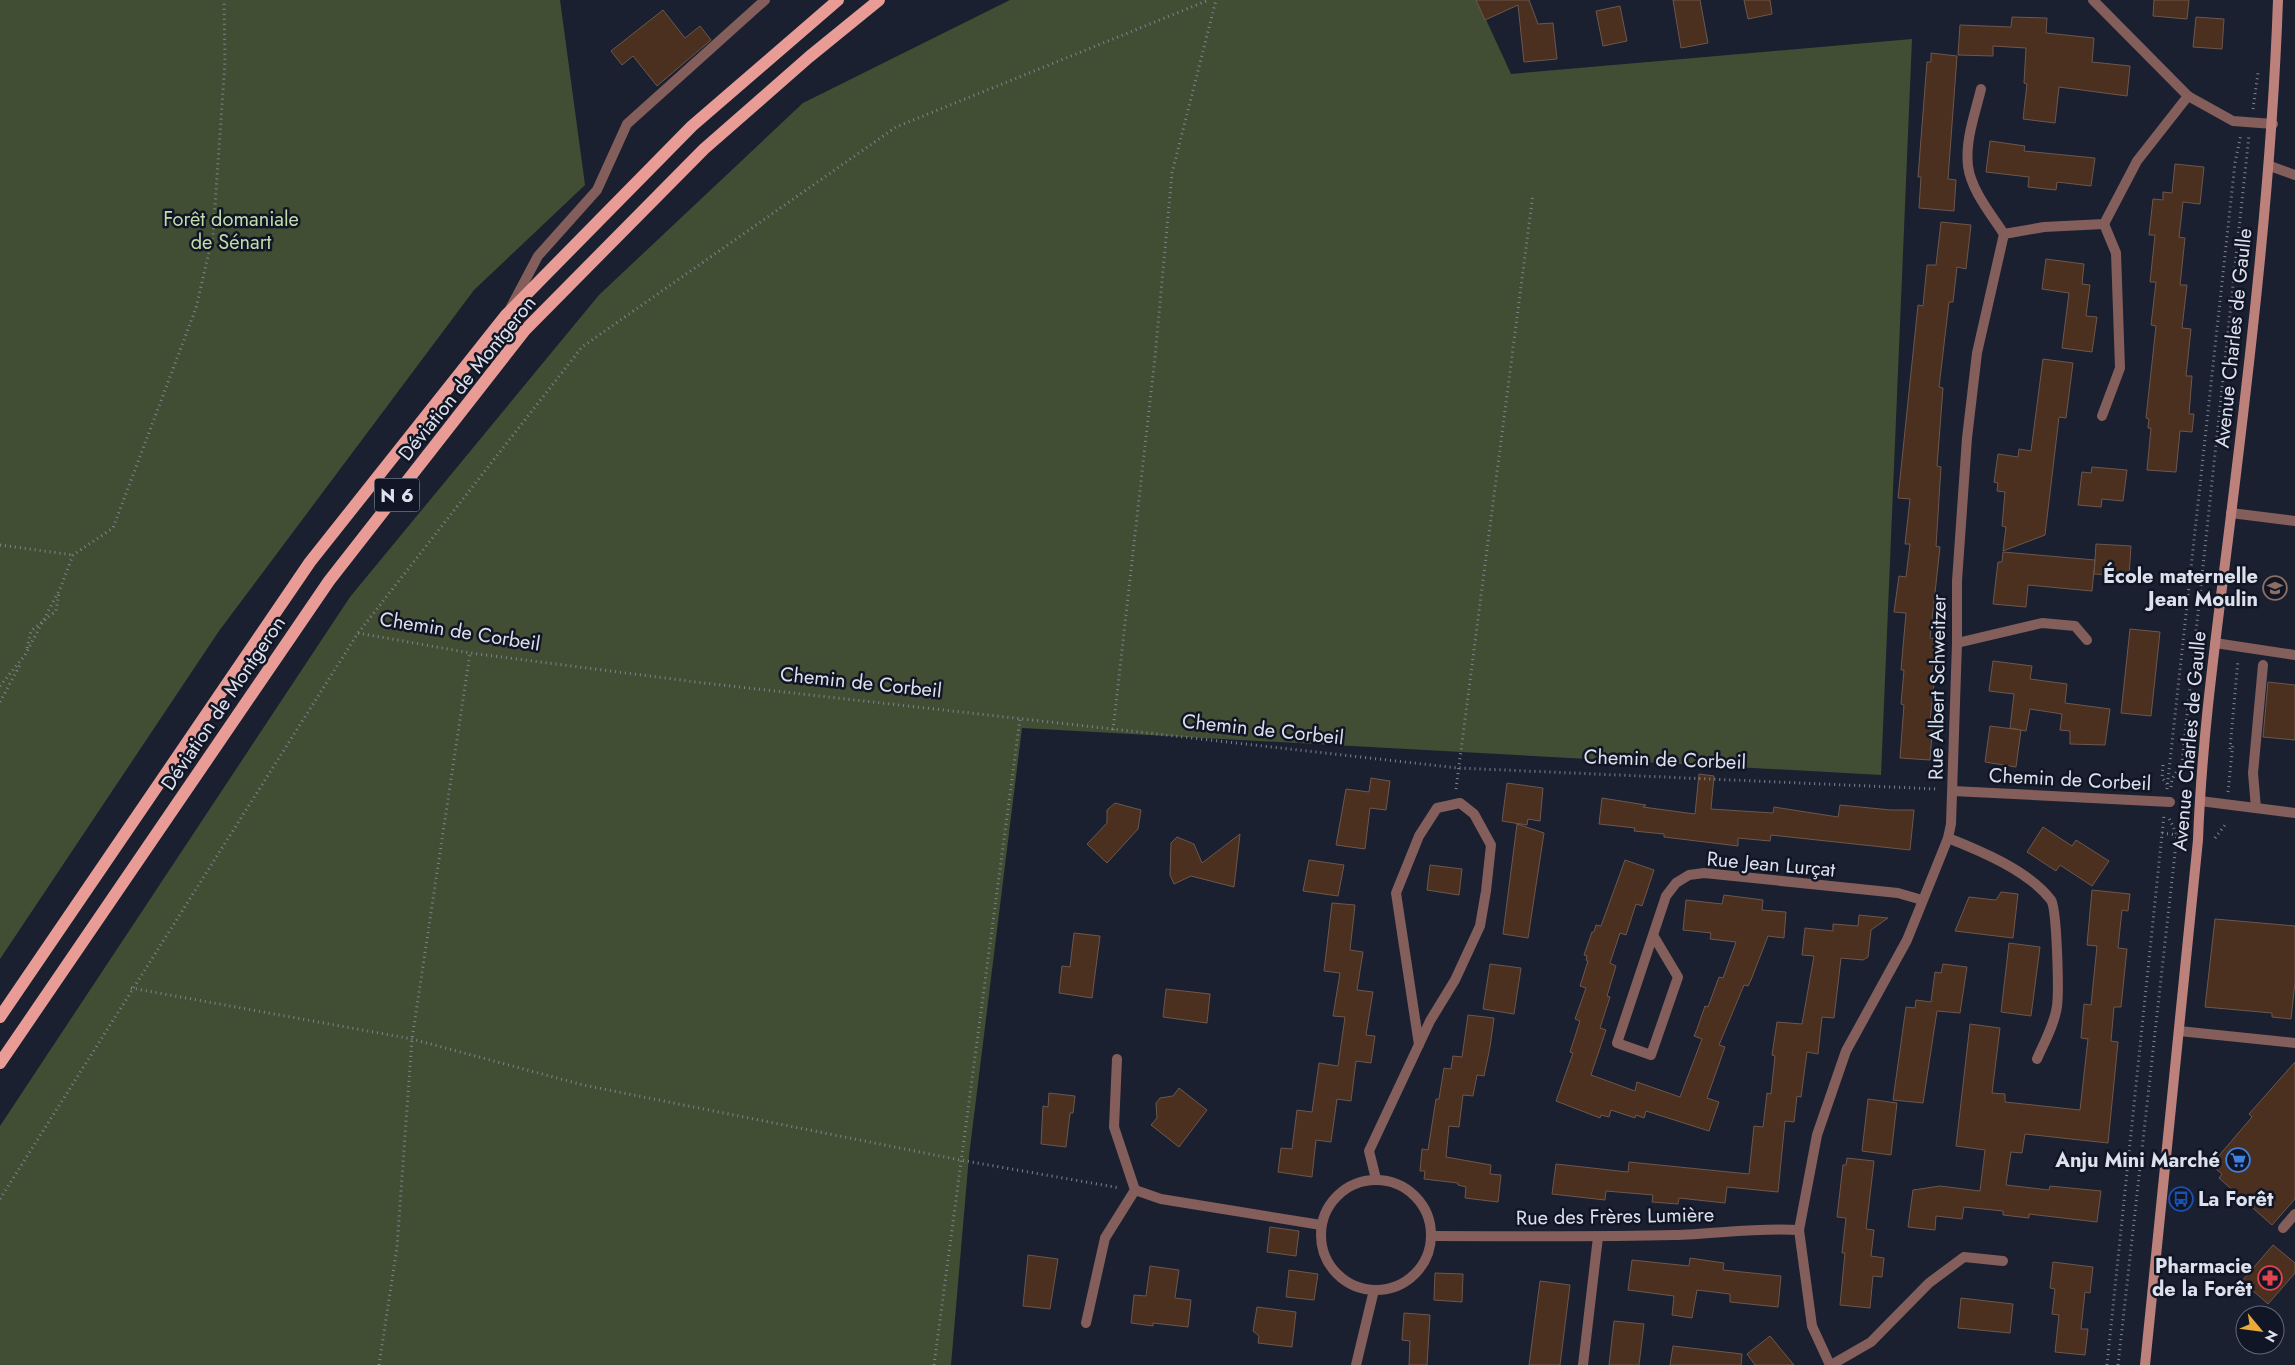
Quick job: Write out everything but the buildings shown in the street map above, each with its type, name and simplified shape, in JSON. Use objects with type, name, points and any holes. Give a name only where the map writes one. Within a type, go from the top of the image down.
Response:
[{"type":"main road","name":"Déviation de Montgeron","points":[[0,1017],[310,562],[506,315],[692,126],[838,0]]},
{"type":"main road","name":"Déviation de Montgeron","points":[[0,1063],[329,581],[525,330],[704,149],[809,57],[879,0]]},
{"type":"main road","name":"Avenue Charles de Gaulle","points":[[2144,1365],[2198,840],[2215,643],[2232,513],[2270,166],[2278,0]]},
{"type":"street","points":[[506,315],[538,256],[597,190],[627,124],[765,0]]},
{"type":"street","points":[[2093,0],[2188,96],[2233,121],[2273,124]]},
{"type":"street","points":[[1981,89],[1970,131],[1968,167],[1975,187],[2004,234],[2044,227],[2104,224]]},
{"type":"street","points":[[2104,224],[2137,161],[2188,96]]},
{"type":"street","points":[[2270,166],[2295,175]]},
{"type":"street","points":[[2102,416],[2120,368],[2116,253],[2104,224]]},
{"type":"street","name":"Rue Albert Schweitzer","points":[[1830,1365],[1812,1326],[1799,1230],[1817,1135],[1827,1100],[1846,1050],[1907,940],[1948,838],[1953,791],[1958,572],[1967,438],[1977,353],[2004,234]]},
{"type":"street","points":[[2232,513],[2295,522]]},
{"type":"street","points":[[1957,644],[2042,623],[2075,626],[2087,640]]},
{"type":"street","points":[[2215,643],[2295,655]]},
{"type":"street","points":[[2256,808],[2253,773],[2263,665]]},
{"type":"street","name":"Chemin de Corbeil","points":[[1953,791],[2167,802]]},
{"type":"street","points":[[2200,801],[2295,813]]},
{"type":"street","points":[[1376,1179],[1369,1151],[1419,1044],[1455,980],[1480,926],[1491,845],[1474,814],[1460,803],[1437,808],[1419,836],[1396,893],[1419,1044]]},
{"type":"street","points":[[1948,838],[1990,856],[2041,889],[2052,902],[2056,937],[2057,1006],[2037,1059]]},
{"type":"street","name":"Rue Jean Lurçat","points":[[1653,935],[1678,977],[1651,1055],[1617,1043],[1653,935],[1666,896],[1676,883],[1689,875],[1704,873],[1898,893],[1922,900]]},
{"type":"street","points":[[2179,1031],[2295,1043]]},
{"type":"street","points":[[1086,1323],[1105,1238],[1134,1190],[1114,1127],[1117,1059]]},
{"type":"street","points":[[1376,1179],[1394,1182],[1411,1191],[1426,1211],[1432,1236],[1427,1255],[1411,1277],[1394,1287],[1374,1290],[1355,1286],[1342,1279],[1329,1264],[1321,1245],[1321,1225],[1326,1211],[1337,1195],[1357,1182],[1376,1179]]},
{"type":"street","points":[[1134,1190],[1161,1199],[1321,1225]]},
{"type":"street","points":[[2283,1228],[2295,1214]]},
{"type":"street","name":"Rue des Frères Lumière","points":[[1432,1236],[1598,1237],[1683,1235],[1774,1228],[1799,1230]]},
{"type":"street","points":[[1584,1365],[1598,1237]]},
{"type":"street","points":[[1830,1365],[1871,1342],[1929,1283],[1964,1257],[2003,1261]]},
{"type":"street","points":[[1356,1365],[1374,1290]]},
{"type":"path","points":[[0,702],[60,589],[73,555],[113,528],[196,308],[213,236],[225,60],[224,0]]},
{"type":"path","points":[[0,1199],[131,988],[358,633],[582,347],[896,127],[1209,0]]},
{"type":"path","points":[[1113,730],[1155,357],[1172,174],[1216,0]]},
{"type":"path","points":[[2118,1365],[2177,835],[2168,818],[2167,784],[2235,163],[2247,122],[2258,67]]},
{"type":"path","points":[[2107,1365],[2162,833],[2172,779],[2182,763],[2247,122]]},
{"type":"path","points":[[1455,804],[1458,768],[1518,327],[1533,194]]},
{"type":"path","points":[[0,545],[73,555]]},
{"type":"path","points":[[42,623],[56,612],[60,589]]},
{"type":"path","name":"Chemin de Corbeil","points":[[358,633],[470,653],[1113,730],[1458,768],[1914,787],[1953,791]]},
{"type":"path","points":[[2230,749],[2239,647]]},
{"type":"path","points":[[379,1365],[397,1246],[412,1038],[470,653]]},
{"type":"path","points":[[0,686],[25,655]]},
{"type":"path","points":[[934,1365],[1020,719]]},
{"type":"path","points":[[2228,792],[2234,734],[2232,733]]},
{"type":"path","points":[[2163,765],[2162,778],[2167,784]]},
{"type":"path","points":[[2215,838],[2225,825]]},
{"type":"path","points":[[2162,833],[2185,836]]},
{"type":"path","points":[[131,988],[412,1038],[584,1085],[960,1160],[1134,1190]]},
{"type":"green space","name":"Forêt domaniale de Sénart","points":[[0,0],[560,0],[585,185],[474,290],[219,631],[0,959]]},
{"type":"green space","points":[[1010,0],[1477,0],[1511,74],[1912,39],[1881,775],[1022,728],[969,1156],[951,1365],[0,1365],[0,1126],[350,597],[599,295],[803,103]]},
{"type":"place","name":"École maternelle Jean Moulin","points":[[2275,588]]},
{"type":"place","name":"Anju Mini Marché","points":[[2238,1160]]},
{"type":"place","name":"La Forêt","points":[[2181,1199]]},
{"type":"place","name":"Pharmacie de la Forêt","points":[[2270,1278]]}]
